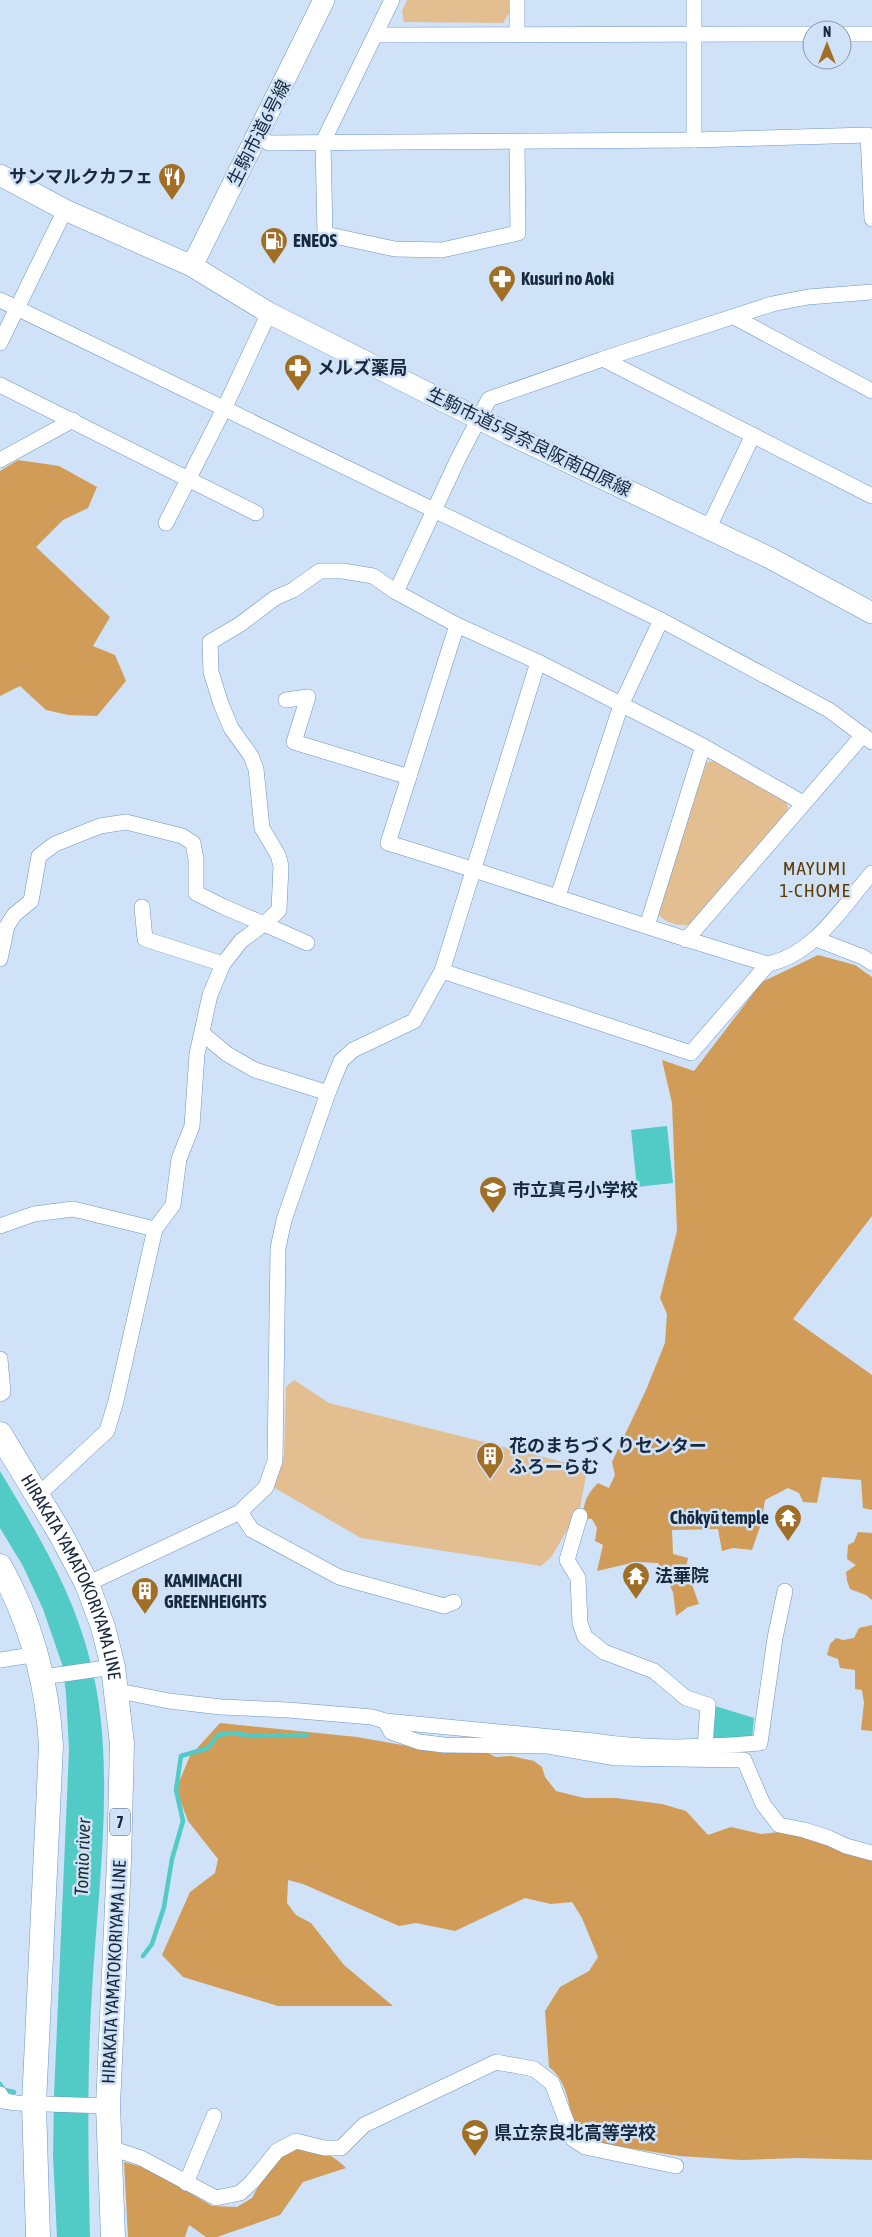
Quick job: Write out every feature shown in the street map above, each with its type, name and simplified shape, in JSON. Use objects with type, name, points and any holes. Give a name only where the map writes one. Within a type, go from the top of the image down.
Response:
[{"type":"main road","name":"HIRAKATA YAMATOKORIYAMA LINE","points":[[0,1434],[60,1533],[87,1584],[103,1627],[116,1693],[122,1744],[119,1871],[108,2106],[108,2147],[113,2237]]},
{"type":"main road","points":[[0,1566],[16,1594],[38,1654],[49,1709],[51,1745],[34,2104],[38,2237]]},
{"type":"street","name":"生駒市道6号線","points":[[192,266],[324,0]]},
{"type":"street","points":[[392,0],[322,142],[325,234],[395,249],[442,250],[518,233],[517,142]]},
{"type":"street","points":[[517,0],[517,34]]},
{"type":"street","points":[[694,0],[694,140]]},
{"type":"street","points":[[376,35],[802,34]]},
{"type":"street","points":[[852,34],[872,34]]},
{"type":"street","points":[[257,136],[269,143],[694,140],[870,135],[872,219]]},
{"type":"street","name":"生駒市道5号奈良阪南田原線","points":[[0,175],[66,210],[192,266],[269,312],[479,419],[815,582],[872,613]]},
{"type":"street","points":[[0,343],[66,210]]},
{"type":"street","points":[[396,592],[458,459],[489,399],[603,359],[772,304],[808,297],[872,292]]},
{"type":"street","points":[[0,300],[660,620],[828,710],[867,738],[803,803],[686,940]]},
{"type":"street","points":[[166,523],[224,409],[269,312]]},
{"type":"street","points":[[734,317],[872,391]]},
{"type":"street","points":[[603,359],[872,496]]},
{"type":"street","points":[[0,384],[256,513]]},
{"type":"street","points":[[0,460],[73,420]]},
{"type":"street","points":[[708,529],[753,435]]},
{"type":"street","points":[[37,1496],[107,1431],[116,1401],[155,1229],[173,1205],[179,1159],[192,1126],[198,1054],[210,995],[223,964],[241,940],[280,910],[281,866],[278,855],[262,828],[254,762],[231,728],[221,704],[212,672],[210,642],[239,625],[275,598],[294,590],[320,571],[343,571],[373,576],[396,592],[457,625],[538,662],[703,746],[803,803]]},
{"type":"street","points":[[558,896],[621,705],[660,620]]},
{"type":"street","points":[[457,625],[388,843],[558,896],[686,940],[768,964],[781,962],[816,939],[872,873]]},
{"type":"street","points":[[87,1584],[240,1512],[266,1487],[275,1461],[278,1248],[284,1220],[341,1061],[353,1050],[414,1021],[442,971],[538,662]]},
{"type":"street","points":[[286,700],[308,697],[294,742],[409,777]]},
{"type":"street","points":[[646,926],[703,746]]},
{"type":"street","points":[[0,959],[7,926],[14,916],[31,901],[39,856],[55,844],[100,826],[126,822],[182,836],[193,844],[196,860],[196,893],[307,943]]},
{"type":"street","points":[[142,907],[145,939],[223,964]]},
{"type":"street","points":[[816,939],[863,957],[872,963]]},
{"type":"street","points":[[442,971],[691,1053],[768,964]]},
{"type":"street","points":[[203,1034],[226,1054],[255,1070],[328,1093]]},
{"type":"street","points":[[0,1226],[34,1214],[73,1208],[155,1229]]},
{"type":"street","points":[[0,1360],[3,1392],[0,1394]]},
{"type":"street","points":[[240,1512],[252,1530],[340,1577],[444,1606],[454,1602]]},
{"type":"street","points":[[580,1516],[567,1560],[578,1578],[580,1622],[585,1637],[604,1652],[654,1671],[686,1698],[708,1705],[705,1747]]},
{"type":"street","points":[[116,1693],[129,1693],[169,1701],[221,1707],[372,1717],[385,1721],[619,1745],[705,1747],[760,1743],[774,1638],[785,1591]]},
{"type":"street","points":[[0,1660],[38,1654]]},
{"type":"street","points":[[43,1677],[112,1667]]},
{"type":"street","points":[[385,1721],[390,1732],[418,1742],[444,1745],[548,1746],[616,1758],[744,1760],[763,1804],[779,1825],[872,1852]]},
{"type":"street","points":[[108,2147],[140,2158],[216,2198],[240,2193],[252,2182],[276,2152],[296,2141],[324,2148],[341,2148],[364,2125],[496,2062],[534,2069],[552,2082],[573,2139],[585,2147],[676,2166]]},
{"type":"street","points":[[0,2094],[4,2100],[16,2103],[108,2106]]},
{"type":"street","points":[[186,2183],[214,2116]]},
{"type":"shaded area","points":[[407,0],[511,0],[511,10],[503,23],[404,22],[402,11]]},
{"type":"shaded area","points":[[18,460],[59,466],[97,487],[88,508],[63,520],[36,547],[110,617],[93,646],[115,655],[126,681],[97,716],[68,715],[46,710],[20,686],[0,696],[0,471]]},
{"type":"shaded area","points":[[716,760],[787,801],[788,810],[690,925],[673,924],[658,914],[706,763]]},
{"type":"shaded area","points":[[818,955],[855,965],[872,977],[872,1216],[793,1319],[872,1375],[872,1510],[863,1508],[861,1480],[822,1477],[817,1503],[803,1502],[799,1493],[788,1488],[765,1500],[761,1524],[752,1550],[733,1548],[722,1551],[718,1529],[672,1530],[673,1554],[688,1558],[686,1568],[699,1604],[688,1607],[676,1616],[673,1592],[658,1563],[636,1562],[597,1571],[603,1545],[595,1541],[597,1528],[592,1519],[583,1518],[586,1499],[594,1487],[598,1483],[609,1488],[615,1475],[612,1462],[646,1390],[665,1343],[667,1314],[660,1298],[677,1231],[672,1103],[662,1060],[694,1071],[762,982]]},
{"type":"shaded area","points":[[294,1380],[329,1403],[583,1467],[587,1471],[580,1508],[552,1556],[541,1566],[361,1538],[273,1487],[284,1454],[286,1387]]},
{"type":"shaded area","points":[[858,1532],[872,1533],[872,1600],[866,1595],[850,1589],[847,1581],[846,1572],[856,1565],[847,1559],[848,1545],[854,1542]]},
{"type":"shaded area","points":[[872,1625],[872,1731],[861,1730],[864,1703],[862,1690],[855,1689],[855,1670],[840,1668],[838,1659],[827,1655],[830,1644],[836,1638],[843,1640],[854,1638],[859,1628]]},
{"type":"shaded area","points":[[220,1723],[357,1737],[425,1749],[483,1751],[496,1757],[511,1756],[534,1761],[542,1767],[545,1777],[556,1791],[584,1798],[616,1798],[662,1804],[686,1811],[708,1835],[731,1827],[761,1834],[779,1832],[812,1837],[872,1857],[872,2160],[798,2158],[741,2160],[679,2156],[584,2141],[575,2135],[565,2089],[556,2073],[549,2067],[545,2011],[560,1987],[589,1971],[598,1957],[582,1918],[572,1902],[551,1904],[525,1898],[455,1931],[416,1923],[399,1926],[303,1884],[288,1880],[287,1903],[296,1915],[311,1923],[344,1965],[393,2006],[278,2006],[183,1977],[162,1955],[190,1892],[215,1873],[218,1859],[188,1821],[176,1789],[190,1756]]},
{"type":"shaded area","points":[[290,2148],[307,2149],[327,2154],[346,2168],[303,2182],[280,2215],[217,2237],[206,2237],[189,2225],[185,2237],[128,2237],[124,2162],[150,2169],[212,2206],[237,2207],[252,2198],[269,2166]]},
{"type":"water","points":[[667,1126],[673,1183],[637,1187],[631,1130]]},
{"type":"water","name":"Tomio river","points":[[0,1471],[40,1539],[74,1609],[90,1660],[98,1699],[103,1740],[103,1824],[89,2052],[88,2145],[90,2237],[57,2237],[53,2156],[69,1750],[66,1693],[62,1664],[43,1609],[23,1566],[0,1528]]},
{"type":"water","points":[[715,1706],[754,1718],[752,1738],[712,1739]]},
{"type":"waterway","points":[[143,1956],[152,1944],[164,1907],[172,1859],[183,1821],[176,1790],[181,1756],[208,1748],[218,1735],[232,1733],[253,1736],[307,1735]]},
{"type":"waterway","points":[[0,2084],[4,2090],[14,2092]]},
{"type":"place","name":"サンマルクカフェ","points":[[172,201]]},
{"type":"place","name":"ENEOS","points":[[274,265]]},
{"type":"place","name":"Kusuri no Aoki","points":[[502,303]]},
{"type":"place","name":"メルズ薬局","points":[[298,392]]},
{"type":"place","name":"市立真弓小学校","points":[[493,1214]]},
{"type":"place","name":"花のまちづくりセンター ふろーらむ","points":[[490,1480]]},
{"type":"place","name":"Chōkyū temple","points":[[788,1542]]},
{"type":"place","name":"法華院","points":[[636,1600]]},
{"type":"place","name":"KAMIMACHI GREENHEIGHTS","points":[[145,1615]]},
{"type":"place","name":"県立奈良北高等学校","points":[[475,2157]]},
{"type":"district","name":"MAYUMI 1-CHOME","points":[[815,879]]}]
